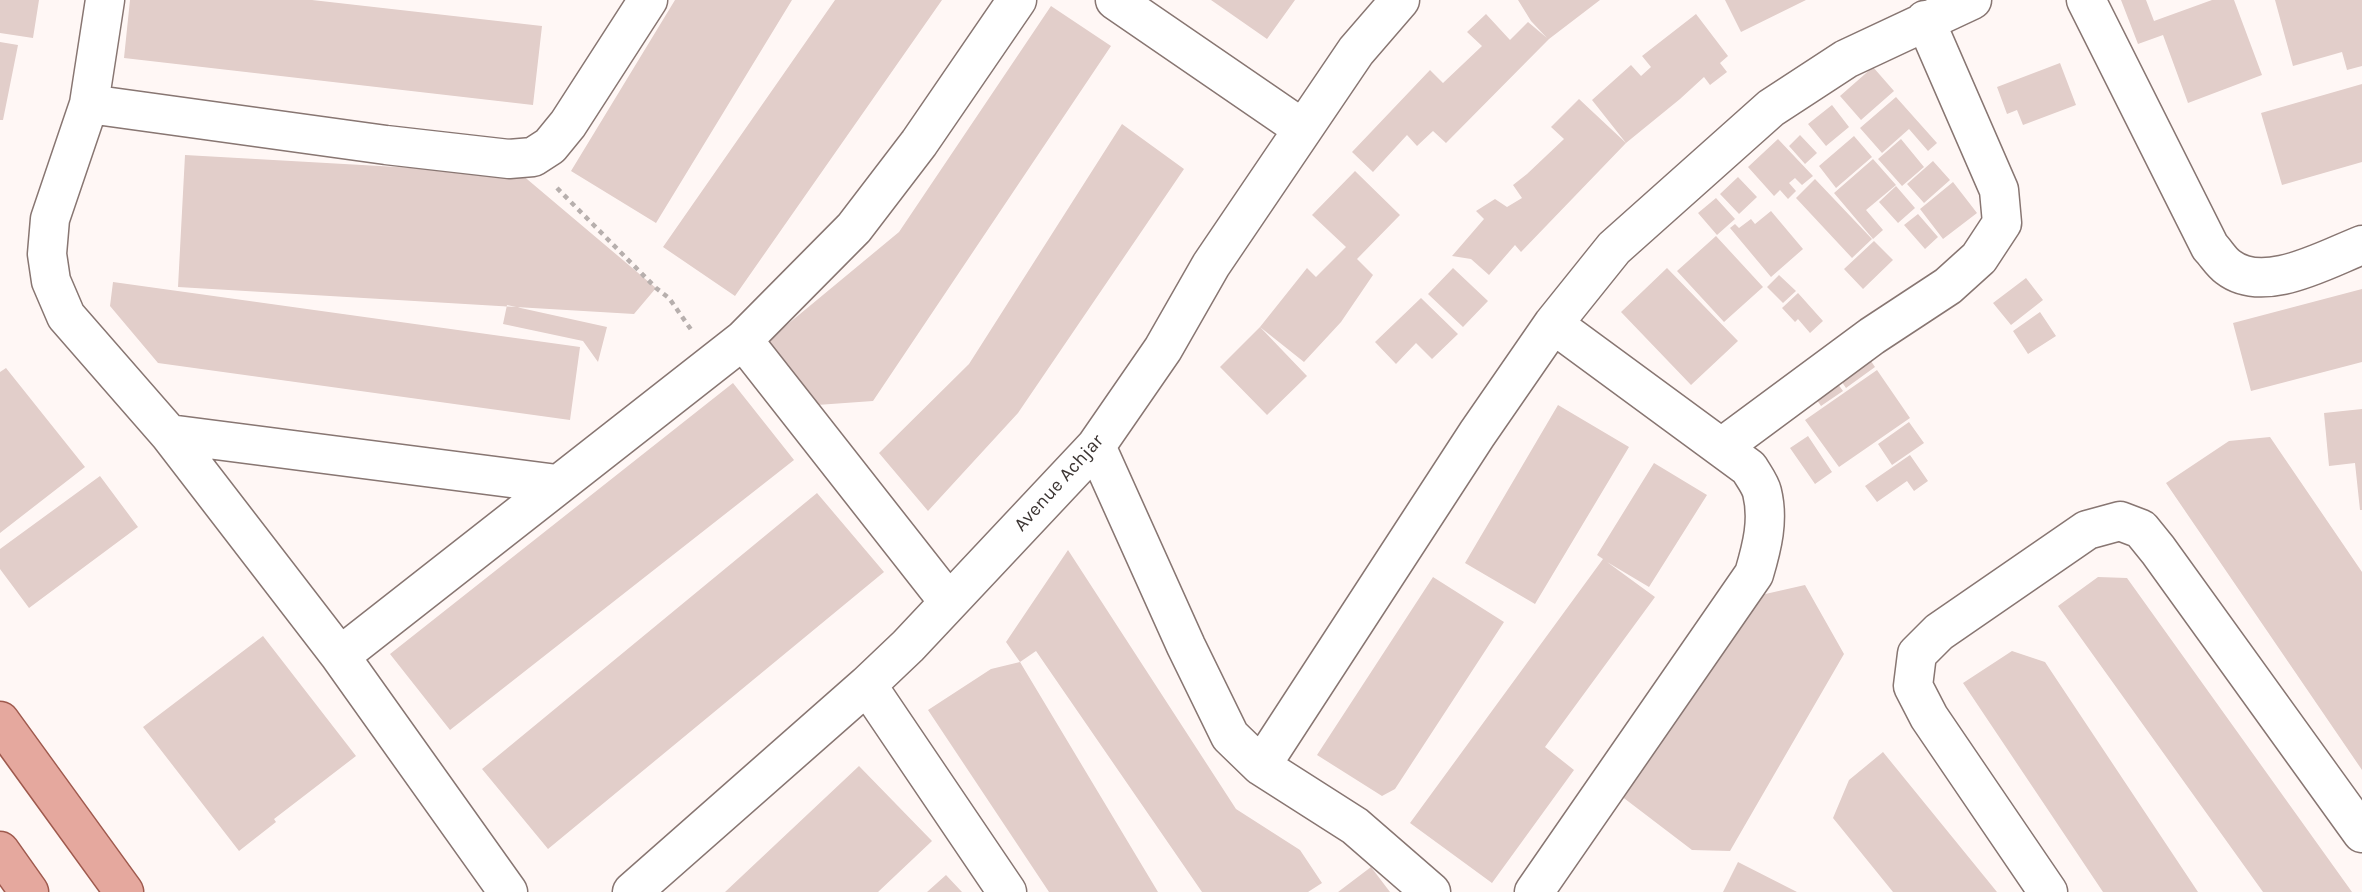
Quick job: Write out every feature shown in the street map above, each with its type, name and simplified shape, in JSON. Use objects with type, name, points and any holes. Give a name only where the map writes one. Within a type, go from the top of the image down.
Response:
[{"type":"main road","points":[[0,722],[124,892]]},
{"type":"main road","points":[[0,851],[29,892]]},
{"type":"street","points":[[105,0],[89,104],[50,219],[47,254],[51,281],[66,316],[169,434],[340,656],[508,892]]},
{"type":"street","points":[[89,104],[386,145],[509,159],[533,157],[550,146],[568,124],[648,0]]},
{"type":"street","points":[[340,656],[743,340],[854,228],[919,143],[1017,0]]},
{"type":"street","points":[[1115,0],[1303,129]]},
{"type":"street","name":"Avenue Achjar","points":[[632,892],[908,646],[1096,446],[1163,349],[1212,265],[1356,51],[1400,0]]},
{"type":"street","points":[[1261,766],[1477,434],[1553,324],[1614,248],[1771,108],[1846,59],[1972,0]]},
{"type":"street","points":[[2086,0],[2210,247],[2229,268],[2261,279],[2280,276],[2362,245]]},
{"type":"street","points":[[1722,447],[1872,336],[1948,286],[1979,258],[2002,223],[1999,190],[1925,20]]},
{"type":"street","points":[[1534,892],[1754,574],[1763,544],[1765,519],[1762,490],[1749,468],[1553,324]]},
{"type":"street","points":[[743,340],[948,601]]},
{"type":"street","points":[[169,434],[557,484]]},
{"type":"street","points":[[1096,446],[1186,646],[1230,736],[1261,766],[1355,826],[1431,892]]},
{"type":"street","points":[[2048,892],[1929,717],[1913,686],[1917,654],[1939,632],[2087,530],[2120,521],[2141,530],[2158,550],[2362,833]]},
{"type":"street","points":[[867,685],[1007,892]]},
{"type":"path","points":[[533,157],[553,183],[669,298],[714,363]]},
{"type":"building","points":[[0,0],[39,0],[33,38],[0,33]]},
{"type":"building","points":[[130,0],[312,0],[542,26],[533,105],[124,58]]},
{"type":"building","points":[[675,0],[792,0],[656,223],[571,171]]},
{"type":"building","points":[[835,0],[942,0],[735,296],[663,247]]},
{"type":"building","points":[[1211,0],[1295,0],[1267,39]]},
{"type":"building","points":[[1518,0],[1600,0],[1549,39],[1446,143],[1433,131],[1417,146],[1407,135],[1373,172],[1352,152],[1430,70],[1443,83],[1482,46],[1467,32],[1486,14],[1510,40],[1528,22],[1547,38],[1531,21]]},
{"type":"building","points":[[1725,0],[1806,0],[1741,32]]},
{"type":"building","points":[[2121,0],[2146,0],[2154,21],[2212,0],[2234,0],[2262,75],[2188,103],[2163,35],[2138,44]]},
{"type":"building","points":[[2275,0],[2362,0],[2362,66],[2347,70],[2342,52],[2293,66]]},
{"type":"building","points":[[1051,6],[1111,46],[873,401],[817,405],[765,343],[899,232]]},
{"type":"building","points":[[1696,14],[1728,56],[1720,63],[1727,72],[1710,85],[1704,77],[1626,143],[1592,100],[1631,65],[1641,76],[1651,67],[1642,56]]},
{"type":"building","points":[[0,42],[18,45],[3,120],[0,120]]},
{"type":"building","points":[[2060,63],[2076,105],[2023,125],[2017,110],[2007,114],[1997,87]]},
{"type":"building","points":[[1873,67],[1894,91],[1861,120],[1840,96]]},
{"type":"building","points":[[2362,84],[2362,162],[2282,185],[2261,113]]},
{"type":"building","points":[[1896,97],[1937,143],[1928,151],[1909,129],[1882,153],[1860,128]]},
{"type":"building","points":[[1579,99],[1626,143],[1521,252],[1515,245],[1489,275],[1471,259],[1452,256],[1484,219],[1476,211],[1495,199],[1507,207],[1522,198],[1513,185],[1564,139],[1551,127]]},
{"type":"building","points":[[1832,105],[1849,127],[1826,146],[1808,124]]},
{"type":"building","points":[[1122,124],[1184,169],[1018,413],[928,511],[879,453],[969,364]]},
{"type":"building","points":[[1800,135],[1817,153],[1805,164],[1789,146]]},
{"type":"building","points":[[1854,136],[1872,157],[1836,188],[1819,166]]},
{"type":"building","points":[[1778,139],[1813,176],[1802,185],[1795,178],[1789,183],[1796,191],[1788,199],[1780,190],[1774,196],[1748,167]]},
{"type":"building","points":[[1901,139],[1924,167],[1902,186],[1878,159]]},
{"type":"building","points":[[185,155],[521,174],[656,288],[634,314],[178,287]]},
{"type":"building","points":[[1873,159],[1896,185],[1866,210],[1883,230],[1873,239],[1834,193]]},
{"type":"building","points":[[1933,161],[1950,180],[1924,203],[1907,184]]},
{"type":"building","points":[[1355,171],[1400,215],[1357,259],[1373,275],[1341,322],[1304,362],[1260,327],[1307,268],[1316,277],[1346,247],[1312,215]]},
{"type":"building","points":[[1738,177],[1757,197],[1739,214],[1720,194]]},
{"type":"building","points":[[1815,179],[1872,239],[1852,258],[1796,198]]},
{"type":"building","points":[[1953,182],[1977,213],[1943,239],[1920,209]]},
{"type":"building","points":[[1896,186],[1915,208],[1898,223],[1879,202]]},
{"type":"building","points":[[1716,198],[1735,219],[1717,235],[1698,213]]},
{"type":"building","points":[[1771,211],[1803,249],[1771,277],[1730,228],[1735,224],[1739,228],[1751,219],[1755,224]]},
{"type":"building","points":[[1918,214],[1938,237],[1925,249],[1904,225]]},
{"type":"building","points":[[1716,236],[1763,287],[1724,322],[1677,271]]},
{"type":"building","points":[[1874,241],[1893,260],[1863,289],[1844,269]]},
{"type":"building","points":[[1453,268],[1488,301],[1463,327],[1428,294]]},
{"type":"building","points":[[1667,268],[1738,341],[1691,385],[1621,312]]},
{"type":"building","points":[[1779,275],[1796,291],[1783,303],[1767,287]]},
{"type":"building","points":[[2026,278],[2043,300],[2011,325],[1993,303]]},
{"type":"building","points":[[113,282],[580,347],[570,420],[158,363],[110,306]]},
{"type":"building","points":[[2362,289],[2362,362],[2251,391],[2233,323]]},
{"type":"building","points":[[1798,293],[1823,321],[1810,333],[1798,319],[1795,322],[1782,308]]},
{"type":"building","points":[[1421,298],[1458,334],[1432,359],[1416,343],[1396,364],[1375,342]]},
{"type":"building","points":[[507,305],[607,327],[598,362],[583,341],[503,324]]},
{"type":"building","points":[[2040,312],[2056,336],[2028,354],[2013,331]]},
{"type":"building","points":[[1260,327],[1307,376],[1267,415],[1220,367]]},
{"type":"building","points":[[1862,348],[1875,367],[1846,388],[1833,369]]},
{"type":"building","points":[[6,368],[85,467],[0,533],[0,372]]},
{"type":"building","points":[[1877,370],[1910,418],[1839,467],[1805,420]]},
{"type":"building","points":[[1830,373],[1843,391],[1821,406],[1808,387]]},
{"type":"building","points":[[733,383],[794,460],[450,730],[390,654]]},
{"type":"building","points":[[1558,405],[1629,447],[1535,604],[1465,563]]},
{"type":"building","points":[[2362,409],[2360,510],[2355,463],[2329,466],[2324,413]]},
{"type":"building","points":[[1909,422],[1924,443],[1892,465],[1878,444]]},
{"type":"building","points":[[1808,436],[1832,472],[1815,484],[1790,448]]},
{"type":"building","points":[[2270,437],[2362,572],[2362,770],[2166,483],[2229,441]]},
{"type":"building","points":[[1910,455],[1928,481],[1914,491],[1907,481],[1877,502],[1865,486]]},
{"type":"building","points":[[1654,463],[1707,495],[1649,587],[1607,562],[1655,597],[1545,747],[1574,770],[1492,883],[1410,823],[1603,559],[1597,555]]},
{"type":"building","points":[[100,476],[138,527],[29,608],[0,569],[0,549]]},
{"type":"building","points":[[817,493],[884,572],[548,849],[482,769]]},
{"type":"building","points":[[1068,550],[1236,809],[1300,850],[1322,883],[1308,892],[1202,892],[1036,651],[1020,662],[1006,642]]},
{"type":"building","points":[[1433,577],[1504,622],[1395,789],[1382,796],[1317,755]]},
{"type":"building","points":[[2098,577],[2127,578],[2352,892],[2263,892],[2058,606]]},
{"type":"building","points":[[1805,585],[1844,654],[1730,851],[1692,850],[1612,789],[1761,595]]},
{"type":"building","points":[[263,636],[356,756],[274,819],[276,822],[239,851],[143,727]]},
{"type":"building","points":[[2012,651],[2045,662],[2198,892],[2103,892],[1963,683]]},
{"type":"building","points":[[1020,662],[1158,892],[1049,892],[928,710],[991,669]]},
{"type":"building","points":[[1883,752],[1997,892],[1893,892],[1833,818],[1849,780]]},
{"type":"building","points":[[859,766],[932,841],[878,892],[725,892]]},
{"type":"building","points":[[1738,862],[1797,892],[1723,892]]},
{"type":"building","points":[[1371,867],[1390,892],[1338,892]]},
{"type":"building","points":[[946,875],[962,892],[927,892]]}]
